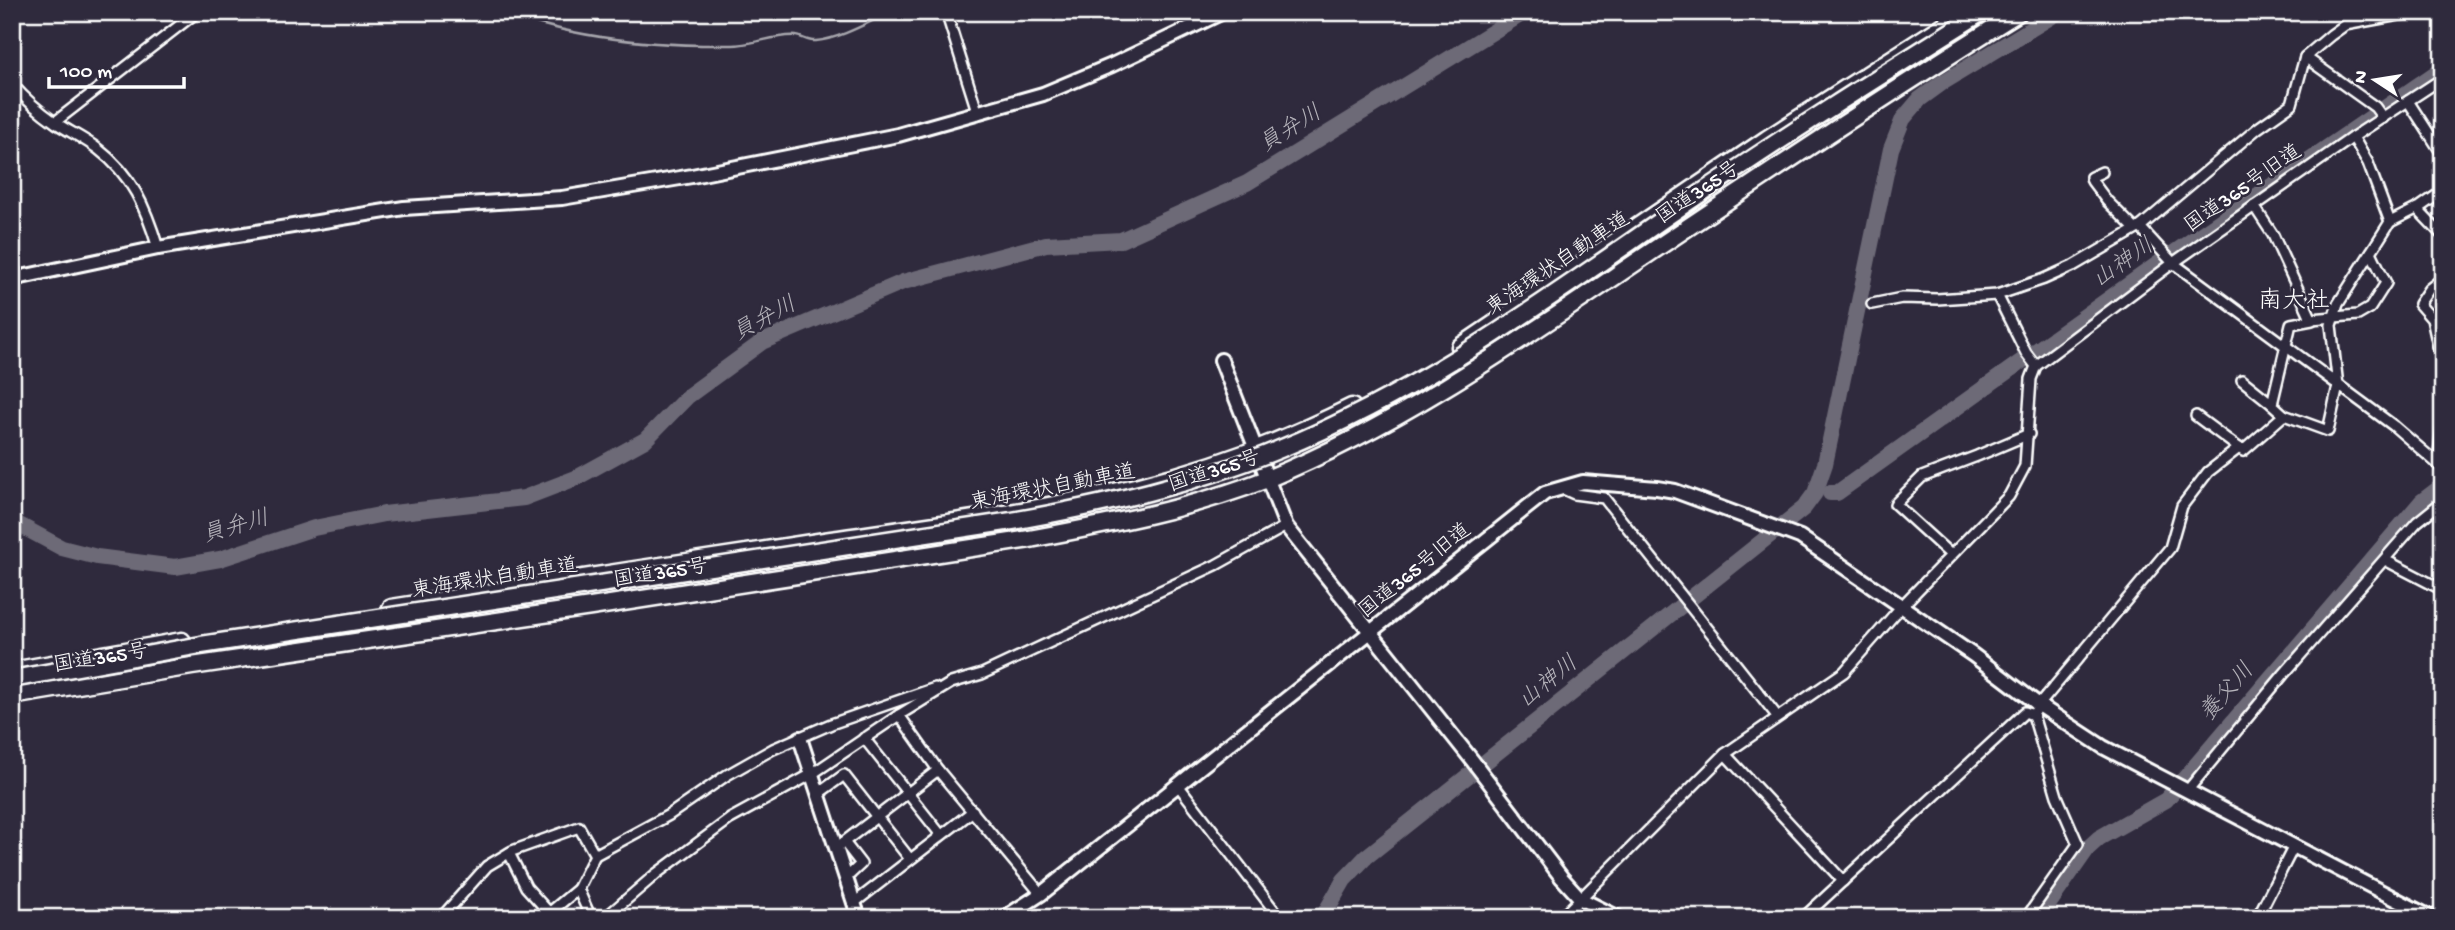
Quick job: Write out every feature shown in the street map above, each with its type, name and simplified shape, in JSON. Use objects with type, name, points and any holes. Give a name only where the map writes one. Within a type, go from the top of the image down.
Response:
[{"type":"highway","name":"国道365号","points":[[12,671],[183,640],[1012,512],[1141,486],[1254,450],[1331,418],[1411,377],[1460,347],[1756,146],[1965,12]]},
{"type":"highway","name":"東海環状自動車道","points":[[12,679],[201,645],[1012,521],[1080,509],[1222,470],[1279,450],[1334,426],[1455,360],[1765,148],[1982,12]]},
{"type":"highway","name":"国道365号","points":[[12,696],[192,666],[1030,539],[1168,510],[1228,493],[1353,440],[1491,360],[1779,166],[2019,12]]},
{"type":"street","points":[[55,122],[197,12]]},
{"type":"street","points":[[946,12],[978,114]]},
{"type":"street","points":[[12,279],[158,248],[404,208],[575,196],[832,149],[978,114],[1043,94],[1112,65],[1223,12]]},
{"type":"street","points":[[1872,304],[1902,298],[1937,299],[1997,295],[2044,279],[2137,228],[2258,128],[2292,104],[2305,57],[2345,25],[2415,12]]},
{"type":"street","points":[[2305,57],[2380,113]]},
{"type":"street","name":"国道365号旧道","points":[[2031,360],[2169,259],[2254,206],[2353,137],[2380,113],[2408,101],[2443,78]]},
{"type":"street","points":[[12,84],[27,101],[98,149],[126,177],[147,210],[158,248]]},
{"type":"street","points":[[2408,101],[2443,155]]},
{"type":"street","points":[[2353,137],[2368,163],[2390,222]]},
{"type":"street","points":[[2102,172],[2091,177],[2107,201],[2169,259],[2394,426],[2440,468]]},
{"type":"street","points":[[2242,380],[2284,415],[2328,431],[2337,386],[2331,324],[2338,304],[2390,222],[2417,209],[2443,191]]},
{"type":"street","points":[[2254,206],[2273,235],[2311,319]]},
{"type":"street","points":[[2417,209],[2443,236]]},
{"type":"street","points":[[2272,404],[2291,324],[2311,319],[2358,316],[2370,307],[2386,283],[2371,253]]},
{"type":"street","points":[[2440,468],[2440,347],[2432,319],[2419,304],[2429,289],[2443,278]]},
{"type":"street","points":[[1561,918],[1725,754],[1844,672],[1900,608],[2016,486],[2025,466],[2029,434],[2031,360],[1997,295]]},
{"type":"street","points":[[1221,360],[1286,526],[1581,899],[1619,918]]},
{"type":"street","points":[[2196,416],[2243,451],[2284,415]]},
{"type":"street","points":[[1951,555],[1895,504],[1922,477],[2029,434]]},
{"type":"street","points":[[1803,918],[2025,712],[2036,710],[2169,548],[2182,506],[2208,472],[2239,448]]},
{"type":"street","name":"国道365号旧道","points":[[1004,918],[1041,894],[1545,493],[1583,482],[1639,485],[1675,491],[1800,537],[1900,608],[1973,655],[2036,710],[2432,918]]},
{"type":"street","points":[[1560,487],[1574,494],[1604,498],[1777,716]]},
{"type":"street","points":[[2185,790],[2417,522],[2443,501]]},
{"type":"street","points":[[509,853],[526,887],[549,916],[578,889],[596,855],[669,815],[773,749],[831,724],[982,674],[1216,565],[1286,526]]},
{"type":"street","points":[[2385,560],[2443,590]]},
{"type":"street","points":[[605,918],[656,874],[730,819],[812,774],[951,683]]},
{"type":"street","points":[[2026,918],[2078,844],[2057,796],[2036,710]]},
{"type":"street","points":[[899,715],[938,770],[1041,894]]},
{"type":"street","points":[[800,738],[818,793],[840,845],[846,878],[859,918]]},
{"type":"street","points":[[864,738],[941,835]]},
{"type":"street","points":[[1725,754],[1843,881]]},
{"type":"street","points":[[840,845],[938,770]]},
{"type":"street","points":[[818,793],[844,775],[910,859]]},
{"type":"street","points":[[1178,785],[1280,918]]},
{"type":"street","points":[[854,903],[973,811]]},
{"type":"street","points":[[441,918],[487,866],[509,853],[579,827],[596,855]]},
{"type":"street","points":[[840,845],[861,864],[846,878]]},
{"type":"street","points":[[2257,918],[2294,846]]},
{"type":"street","points":[[578,889],[591,918]]},
{"type":"waterway","points":[[505,12],[588,35],[704,45],[740,45],[789,36],[813,41],[825,40],[854,30],[891,12]]},
{"type":"waterway","name":"員弁川","points":[[12,521],[62,548],[97,557],[175,567],[220,559],[314,528],[384,514],[524,498],[576,478],[645,440],[688,396],[762,342],[903,282],[1046,244],[1121,240],[1247,183],[1525,12]]},
{"type":"waterway","name":"山神川","points":[[1322,918],[1344,880],[1366,857],[1804,508],[1815,493],[1825,464],[1891,149],[1903,119],[1920,99],[1942,83],[2059,12]]},
{"type":"waterway","name":"山神川","points":[[1830,493],[1837,493],[2159,263],[2443,68]]},
{"type":"waterway","name":"養父川","points":[[2039,918],[2088,848],[2099,838],[2166,800],[2422,501],[2443,485]]},
{"type":"district","name":"南大社","points":[[2294,302]]}]
